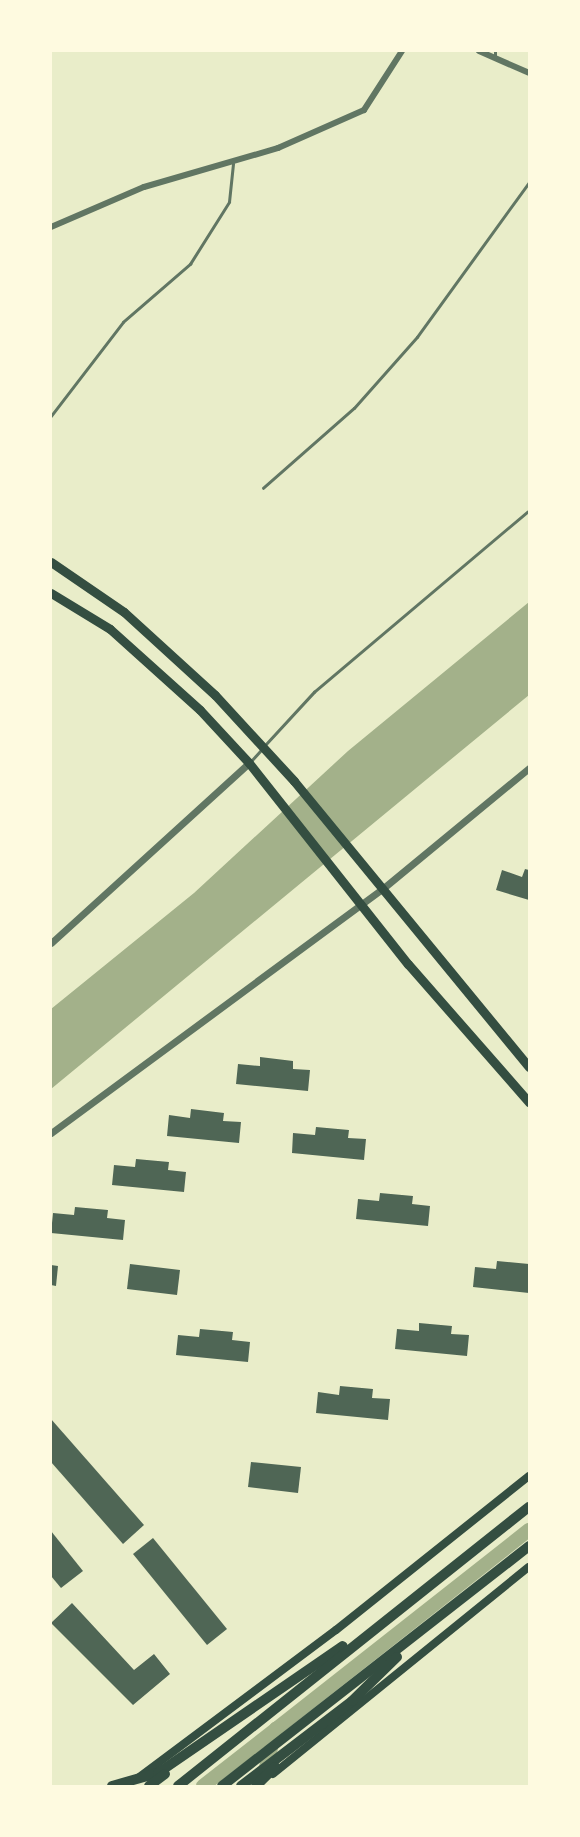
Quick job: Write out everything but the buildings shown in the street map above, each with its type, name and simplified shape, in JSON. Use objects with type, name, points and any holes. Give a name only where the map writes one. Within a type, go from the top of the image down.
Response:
[{"type":"highway","points":[[178,1786],[406,1601],[529,1507]]},
{"type":"highway","points":[[222,1786],[529,1546]]},
{"type":"highway","points":[[112,1786],[158,1773],[406,1601]]},
{"type":"highway","points":[[241,1786],[352,1701],[445,1610]]},
{"type":"highway","points":[[149,1786],[215,1735]]},
{"type":"highway","points":[[256,1786],[298,1744]]},
{"type":"main road","points":[[51,562],[172,651],[263,747],[294,781],[529,1067]]},
{"type":"main road","points":[[51,593],[110,629],[157,667],[249,763],[329,868],[529,1102]]},
{"type":"main road","points":[[127,1786],[336,1630],[529,1476]]},
{"type":"main road","points":[[256,1786],[529,1567]]},
{"type":"street","points":[[51,227],[144,187],[278,148],[364,110],[402,51]]},
{"type":"street","points":[[479,51],[495,54],[529,73]]},
{"type":"street","points":[[51,943],[249,763]]},
{"type":"street","points":[[51,1133],[381,890],[529,768]]},
{"type":"lane","points":[[51,416],[123,322],[190,264],[229,202],[233,161]]},
{"type":"lane","points":[[262,488],[354,408],[417,337],[529,182]]},
{"type":"lane","points":[[249,763],[314,692],[527,512]]},
{"type":"shaded area","points":[[529,602],[529,695],[51,1089],[51,1009],[194,893],[348,751]]},
{"type":"waterway","points":[[264,1775],[276,1729],[529,1530]]},
{"type":"waterway","points":[[203,1786],[276,1729]]}]
